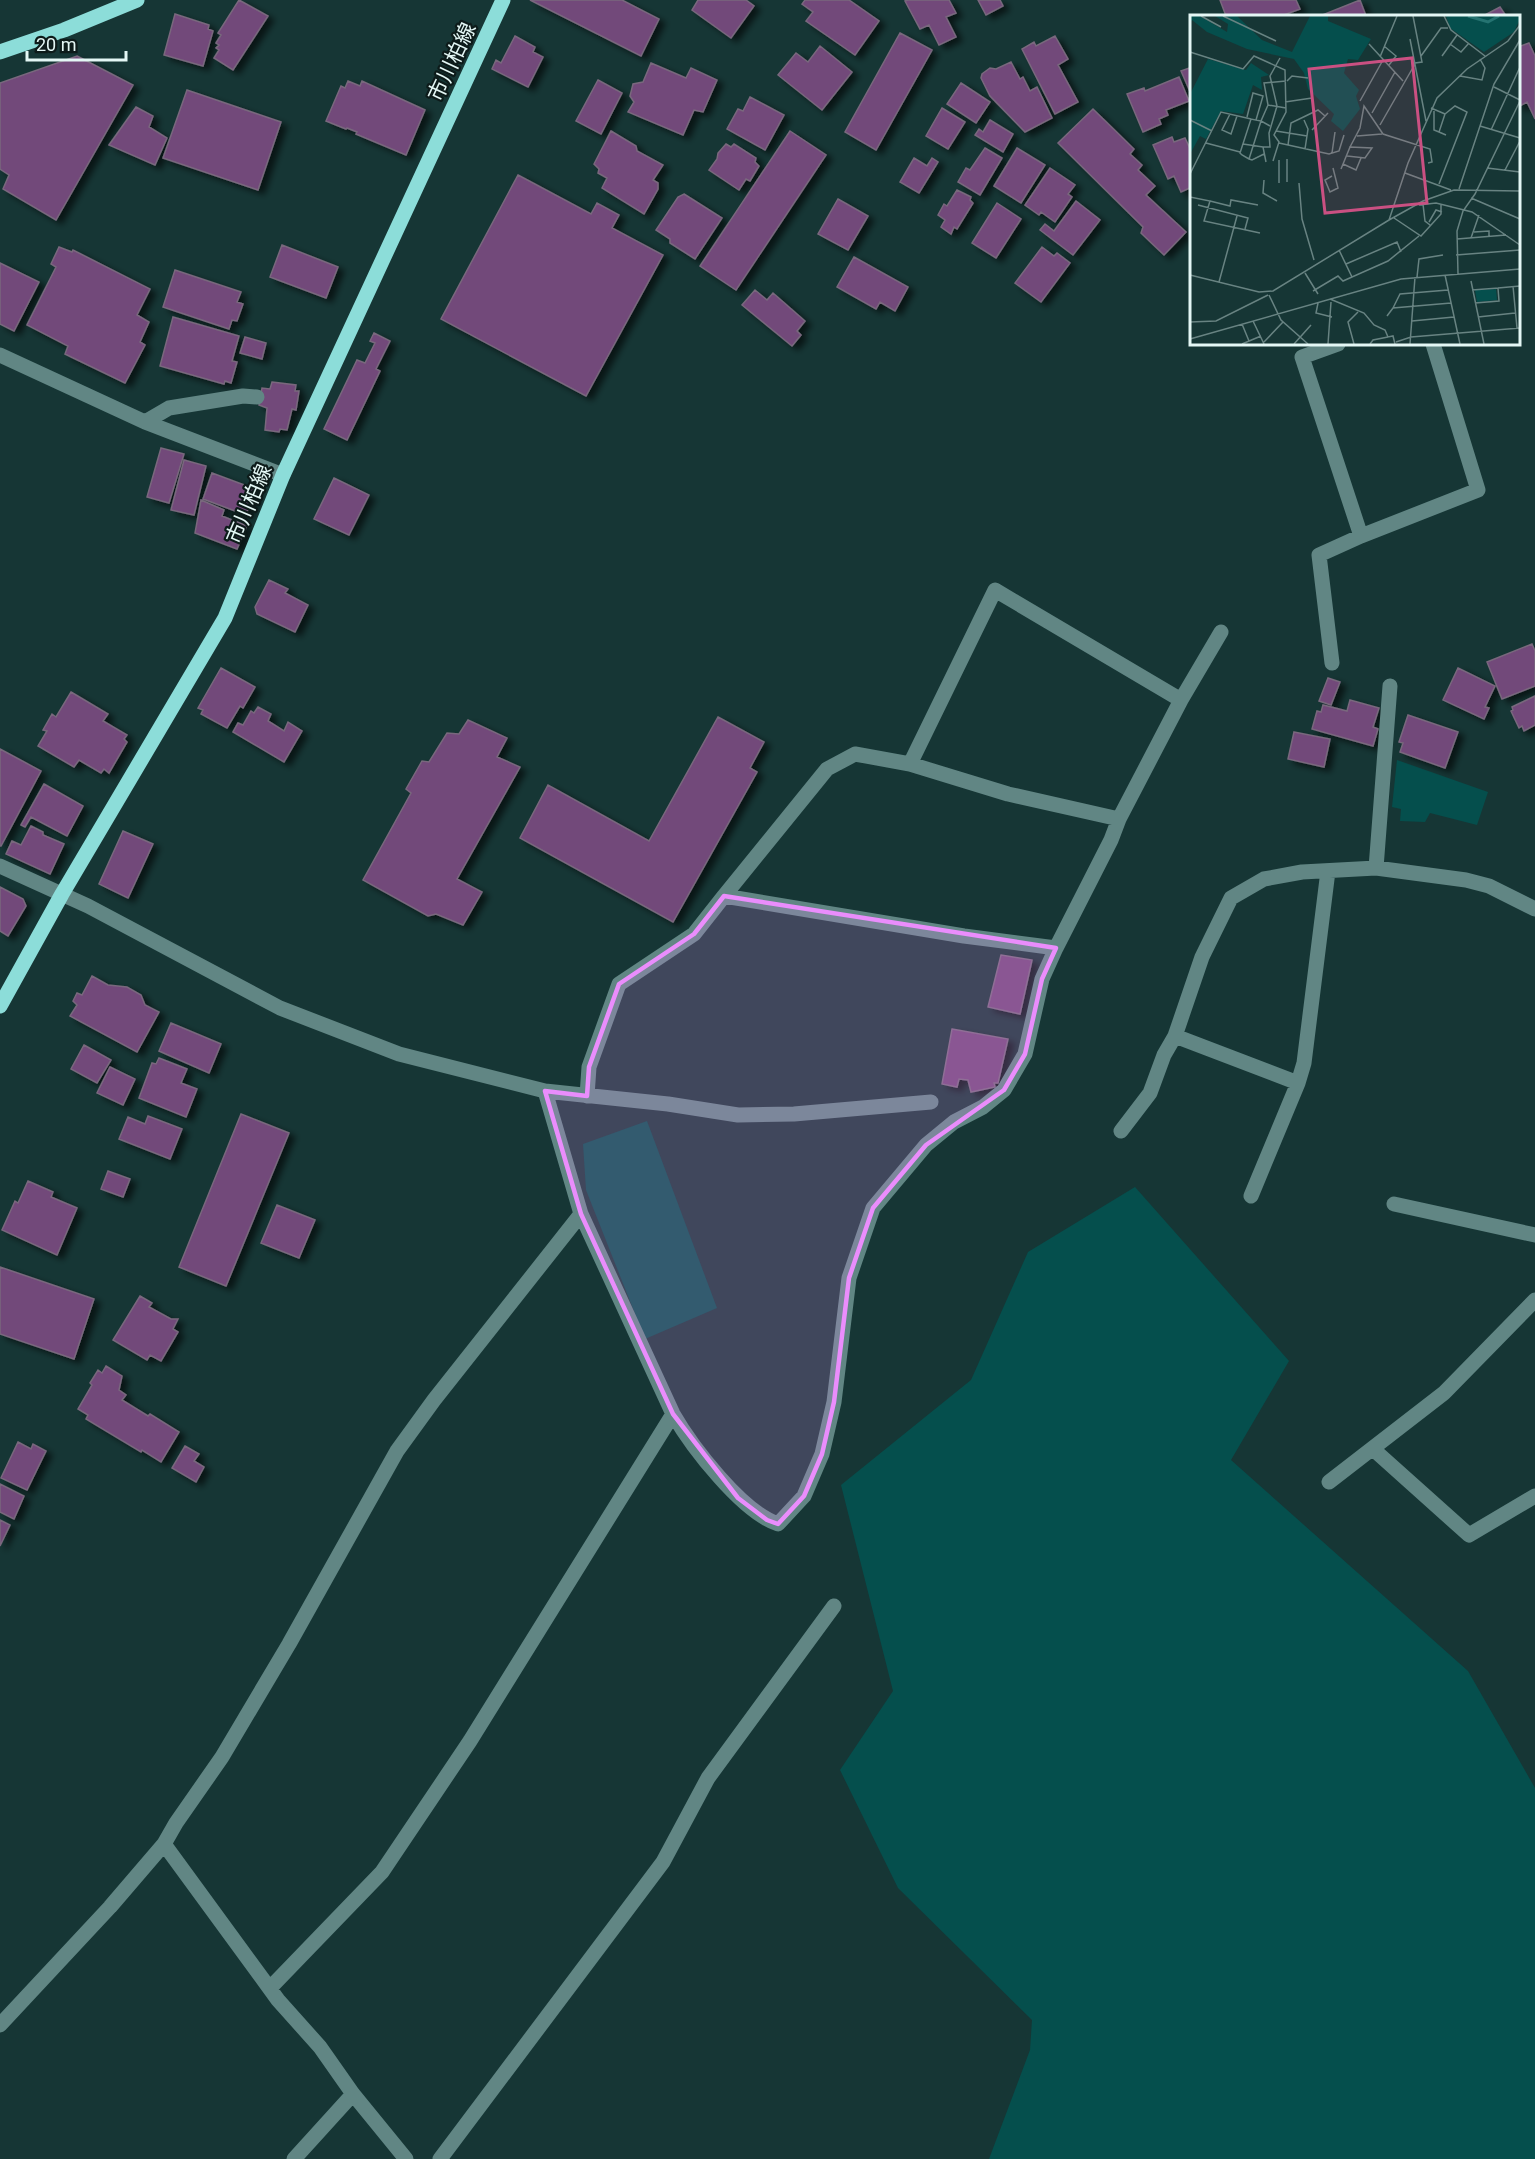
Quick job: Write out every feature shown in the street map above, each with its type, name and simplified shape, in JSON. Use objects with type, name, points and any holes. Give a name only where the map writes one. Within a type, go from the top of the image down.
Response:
[{"type":"main road","points":[[0,52],[64,30],[137,0]]},
{"type":"main road","name":"市川柏線","points":[[0,1006],[62,894],[225,618],[283,475],[503,0]]},
{"type":"street","points":[[1335,345],[1302,357],[1361,536]]},
{"type":"street","points":[[1332,663],[1319,555],[1478,490],[1433,345]]},
{"type":"street","points":[[0,355],[145,422],[283,475]]},
{"type":"street","points":[[145,422],[169,408],[243,396],[257,397]]},
{"type":"street","points":[[910,764],[995,590],[1181,700]]},
{"type":"street","points":[[545,1091],[581,1214],[684,1433],[738,1498],[767,1520],[778,1524],[804,1496],[822,1454],[834,1402],[849,1278],[873,1208],[926,1145],[954,1122],[983,1107],[1004,1090],[1025,1054],[1042,979],[1056,948],[1111,840],[1119,819],[1181,700],[1221,632]]},
{"type":"street","points":[[1376,868],[1390,686]]},
{"type":"street","points":[[587,1096],[589,1066],[619,984],[694,934],[827,769],[855,754],[910,764],[1008,794],[1119,819]]},
{"type":"street","points":[[0,866],[88,906],[280,1008],[399,1054],[545,1091],[738,1114],[794,1114],[931,1102]]},
{"type":"street","points":[[1121,1131],[1150,1093],[1164,1055],[1175,1036],[1202,957],[1231,898],[1264,879],[1302,872],[1376,868],[1466,880],[1488,886],[1535,909]]},
{"type":"street","points":[[1251,1196],[1298,1083],[1304,1063],[1328,871]]},
{"type":"street","points":[[724,896],[964,936],[1056,948]]},
{"type":"street","points":[[1175,1036],[1298,1083]]},
{"type":"street","points":[[1394,1204],[1535,1235]]},
{"type":"street","points":[[0,2025],[110,1907],[164,1844],[222,1757],[289,1644],[397,1451],[434,1400],[581,1214]]},
{"type":"street","points":[[1329,1482],[1444,1393],[1535,1300]]},
{"type":"street","points":[[271,1987],[382,1872],[470,1741],[674,1414]]},
{"type":"street","points":[[1373,1449],[1469,1535],[1535,1496]]},
{"type":"street","points":[[440,2159],[663,1862],[708,1778],[834,1606]]},
{"type":"street","points":[[164,1844],[271,1987],[278,2000],[320,2047],[353,2094],[406,2159]]},
{"type":"street","points":[[294,2159],[353,2094]]},
{"type":"highlighted area","points":[[724,896],[1056,948],[1042,979],[1025,1054],[1004,1090],[926,1145],[873,1208],[849,1278],[834,1402],[822,1454],[804,1496],[778,1524],[767,1520],[738,1498],[673,1414],[581,1214],[545,1091],[587,1096],[589,1067],[619,984],[694,934]]},
{"type":"shaded area","points":[[1397,760],[1488,792],[1477,825],[1430,813],[1425,822],[1400,821],[1401,809],[1392,807]]},
{"type":"shaded area","points":[[647,1121],[717,1308],[645,1339],[586,1190],[583,1144]]},
{"type":"shaded area","points":[[1135,1187],[1289,1361],[1231,1460],[1468,1671],[1535,1788],[1535,2159],[989,2159],[1030,2050],[1032,2020],[898,1888],[840,1770],[893,1691],[841,1485],[971,1380],[1028,1252]]},
{"type":"building","points":[[239,0],[268,16],[233,70],[214,58],[219,50],[216,48],[219,45],[216,43],[221,35],[218,33]]},
{"type":"building","points":[[530,0],[622,0],[659,19],[641,56]]},
{"type":"building","points":[[698,0],[746,0],[754,6],[731,38],[692,10]]},
{"type":"building","points":[[805,0],[849,0],[879,21],[855,55],[806,21],[813,12],[802,4]]},
{"type":"building","points":[[949,0],[956,13],[946,17],[956,37],[939,45],[929,25],[920,29],[905,1]]},
{"type":"building","points":[[978,0],[1000,0],[1003,6],[986,15]]},
{"type":"building","points":[[1220,0],[1296,0],[1300,9],[1284,15],[1226,15]]},
{"type":"building","points":[[1360,0],[1366,15],[1322,15]]},
{"type":"building","points":[[1500,7],[1505,15],[1485,15]]},
{"type":"building","points":[[175,14],[209,25],[208,29],[213,31],[203,66],[164,55]]},
{"type":"building","points":[[900,33],[932,50],[876,150],[845,132]]},
{"type":"building","points":[[515,36],[535,47],[533,52],[543,57],[528,87],[492,69],[496,60],[501,63]]},
{"type":"building","points":[[1055,36],[1068,59],[1058,65],[1078,102],[1055,114],[1022,49],[1034,42],[1036,46]]},
{"type":"building","points":[[1529,43],[1535,56],[1535,119],[1527,102],[1520,106],[1520,46]]},
{"type":"building","points":[[820,46],[852,72],[822,110],[778,75],[796,53],[808,62]]},
{"type":"building","points":[[77,56],[133,85],[56,220],[3,189],[9,175],[0,169],[0,83]]},
{"type":"building","points":[[1011,62],[1020,79],[1023,77],[1030,91],[1037,87],[1052,118],[1025,132],[990,96],[981,78],[982,74],[990,68],[996,69]]},
{"type":"building","points":[[651,63],[686,78],[691,68],[717,80],[703,112],[694,110],[683,135],[628,112],[634,102],[630,96],[633,84],[643,82]]},
{"type":"building","points":[[1190,68],[1190,91],[1181,71]]},
{"type":"building","points":[[1179,77],[1189,101],[1166,110],[1168,115],[1159,119],[1161,124],[1143,132],[1127,94],[1144,88],[1145,91]]},
{"type":"building","points":[[598,80],[622,93],[601,134],[576,121]]},
{"type":"building","points":[[348,81],[360,86],[362,81],[425,110],[406,155],[356,134],[357,132],[326,121],[341,86],[345,88]]},
{"type":"building","points":[[961,83],[990,102],[976,123],[947,104]]},
{"type":"building","points":[[187,90],[281,122],[258,190],[163,158]]},
{"type":"building","points":[[750,97],[784,115],[765,150],[727,129],[738,109],[743,111]]},
{"type":"building","points":[[136,107],[153,116],[149,127],[167,138],[155,165],[109,145]]},
{"type":"building","points":[[942,108],[965,122],[948,149],[926,136]]},
{"type":"building","points":[[1093,109],[1134,149],[1130,154],[1142,165],[1138,170],[1155,186],[1146,195],[1186,232],[1164,255],[1141,233],[1143,227],[1058,143]]},
{"type":"building","points":[[990,120],[1013,134],[1003,152],[975,135],[979,129],[983,132]]},
{"type":"building","points":[[611,131],[636,146],[637,151],[663,165],[653,180],[658,183],[658,189],[644,214],[602,188],[607,178],[598,173],[599,169],[594,164]]},
{"type":"building","points":[[790,131],[826,155],[736,290],[700,266]]},
{"type":"building","points":[[1172,137],[1174,142],[1185,138],[1190,149],[1190,188],[1181,192],[1174,176],[1168,179],[1153,145]]},
{"type":"building","points":[[726,144],[731,147],[734,144],[756,158],[755,162],[759,166],[750,181],[746,179],[739,190],[709,170]]},
{"type":"building","points":[[985,148],[1002,158],[980,195],[958,182],[966,168],[970,170]]},
{"type":"building","points":[[1017,148],[1045,165],[1021,203],[994,186]]},
{"type":"building","points":[[914,158],[927,166],[932,158],[938,162],[919,193],[900,182]]},
{"type":"building","points":[[1050,168],[1075,185],[1068,194],[1072,197],[1055,222],[1025,205]]},
{"type":"building","points":[[518,175],[591,214],[597,203],[619,215],[612,228],[663,255],[586,396],[441,319]]},
{"type":"building","points":[[957,190],[971,197],[970,200],[973,203],[957,229],[954,227],[951,234],[941,227],[945,220],[938,215],[944,204],[947,206]]},
{"type":"building","points":[[684,194],[722,218],[695,259],[670,243],[670,239],[656,230],[678,197]]},
{"type":"building","points":[[838,199],[868,216],[848,250],[818,234]]},
{"type":"building","points":[[1076,201],[1100,220],[1073,255],[1040,230],[1045,224],[1054,231]]},
{"type":"building","points":[[997,203],[1021,219],[996,258],[972,243]]},
{"type":"building","points":[[282,245],[338,267],[326,298],[270,277]]},
{"type":"building","points":[[59,247],[72,252],[73,250],[150,289],[137,315],[149,322],[140,342],[145,345],[125,383],[65,354],[68,346],[27,325],[56,267],[51,264]]},
{"type":"building","points":[[1042,247],[1054,256],[1057,253],[1070,263],[1041,302],[1015,283]]},
{"type":"building","points":[[854,257],[908,287],[895,311],[880,302],[876,309],[837,287]]},
{"type":"building","points":[[0,263],[39,282],[14,331],[0,324]]},
{"type":"building","points":[[175,270],[241,292],[237,302],[243,304],[237,321],[232,320],[229,329],[163,307]]},
{"type":"building","points":[[755,290],[767,300],[773,293],[805,321],[797,331],[801,335],[792,346],[742,305]]},
{"type":"building","points":[[173,317],[239,336],[232,361],[237,362],[231,383],[225,381],[224,384],[160,366]]},
{"type":"building","points":[[374,333],[390,341],[376,369],[380,371],[347,440],[324,429],[357,360],[365,363],[375,343],[370,341]]},
{"type":"building","points":[[245,337],[266,343],[262,359],[240,353]]},
{"type":"building","points":[[272,382],[296,385],[295,391],[299,391],[296,410],[292,409],[287,430],[280,429],[279,432],[265,430],[267,408],[259,405],[262,388],[270,389]]},
{"type":"building","points":[[161,448],[184,454],[169,503],[147,497]]},
{"type":"building","points":[[184,460],[206,466],[194,515],[171,510]]},
{"type":"building","points":[[212,473],[255,489],[246,515],[203,499]]},
{"type":"building","points":[[334,478],[369,495],[349,535],[314,519]]},
{"type":"building","points":[[201,500],[224,510],[222,516],[247,526],[237,549],[195,533]]},
{"type":"building","points":[[269,580],[288,589],[285,593],[308,605],[295,632],[257,614],[255,607]]},
{"type":"building","points":[[1532,644],[1535,651],[1535,686],[1502,699],[1487,662]]},
{"type":"building","points":[[221,668],[255,687],[243,708],[240,706],[227,728],[201,714],[203,710],[198,708]]},
{"type":"building","points":[[1458,668],[1495,686],[1485,707],[1489,708],[1484,719],[1443,700]]},
{"type":"building","points":[[1328,678],[1340,682],[1331,705],[1319,701]]},
{"type":"building","points":[[71,692],[108,714],[103,721],[127,735],[124,739],[127,742],[109,773],[104,769],[101,773],[79,760],[74,767],[38,746],[47,731],[43,730],[52,714],[56,717]]},
{"type":"building","points":[[1535,696],[1535,725],[1524,731],[1522,726],[1519,728],[1511,711],[1512,707]]},
{"type":"building","points":[[1350,700],[1379,708],[1373,727],[1378,729],[1373,746],[1312,729],[1317,711],[1321,712],[1323,705],[1347,711]]},
{"type":"building","points":[[258,707],[271,714],[268,721],[284,731],[288,722],[302,731],[284,762],[233,732],[238,723],[243,725],[251,711],[254,713]]},
{"type":"building","points":[[1408,715],[1458,732],[1445,768],[1400,752],[1403,743],[1399,742]]},
{"type":"building","points":[[718,717],[764,742],[750,768],[757,772],[673,922],[520,838],[548,785],[649,841]]},
{"type":"building","points":[[468,720],[507,738],[497,757],[520,767],[457,879],[482,892],[463,925],[436,914],[428,916],[363,880],[411,793],[406,789],[422,761],[429,762],[447,733],[459,734]]},
{"type":"building","points":[[1294,732],[1330,739],[1324,767],[1288,759]]},
{"type":"building","points":[[0,749],[41,771],[1,846],[0,846]]},
{"type":"building","points":[[44,784],[83,806],[67,836],[31,817],[25,827],[21,825]]},
{"type":"building","points":[[31,826],[43,832],[43,835],[64,844],[50,874],[6,854],[12,841],[21,845]]},
{"type":"building","points":[[123,831],[153,844],[128,898],[99,884]]},
{"type":"building","points":[[0,887],[23,899],[26,906],[8,936],[0,931]]},
{"type":"building","points":[[1001,955],[1032,960],[1020,1014],[988,1007]]},
{"type":"building","points":[[92,976],[108,985],[127,987],[141,995],[145,1005],[159,1012],[137,1052],[70,1016],[77,1005],[73,1001],[77,993],[82,995]]},
{"type":"building","points":[[171,1023],[221,1044],[209,1073],[159,1051]]},
{"type":"building","points":[[952,1029],[1008,1039],[998,1083],[994,1083],[995,1087],[971,1092],[968,1080],[959,1079],[957,1087],[942,1084]]},
{"type":"building","points":[[84,1045],[111,1060],[97,1083],[71,1069]]},
{"type":"building","points":[[159,1058],[187,1069],[181,1083],[197,1089],[186,1117],[139,1098],[152,1063],[156,1064]]},
{"type":"building","points":[[110,1067],[135,1079],[123,1105],[97,1093]]},
{"type":"building","points":[[241,1114],[289,1133],[226,1286],[179,1267]]},
{"type":"building","points":[[148,1116],[182,1129],[170,1159],[119,1139],[128,1117],[145,1124]]},
{"type":"building","points":[[108,1171],[130,1179],[123,1197],[101,1189]]},
{"type":"building","points":[[28,1181],[53,1192],[51,1197],[77,1208],[57,1255],[2,1230],[15,1201],[18,1203]]},
{"type":"building","points":[[277,1205],[315,1220],[299,1258],[261,1243]]},
{"type":"building","points":[[0,1267],[94,1299],[74,1359],[0,1334]]},
{"type":"building","points":[[140,1296],[152,1303],[149,1307],[171,1319],[178,1319],[173,1329],[178,1332],[161,1361],[150,1355],[147,1360],[113,1340]]},
{"type":"building","points":[[106,1366],[122,1376],[119,1390],[126,1395],[122,1400],[179,1432],[161,1462],[86,1419],[88,1415],[78,1409],[98,1370],[102,1373]]},
{"type":"building","points":[[18,1442],[31,1449],[33,1444],[46,1451],[27,1490],[1,1478]]},
{"type":"building","points":[[185,1446],[199,1454],[194,1461],[204,1467],[196,1482],[172,1468]]},
{"type":"building","points":[[0,1484],[24,1496],[14,1519],[0,1512]]},
{"type":"building","points":[[0,1520],[10,1525],[0,1546]]}]
